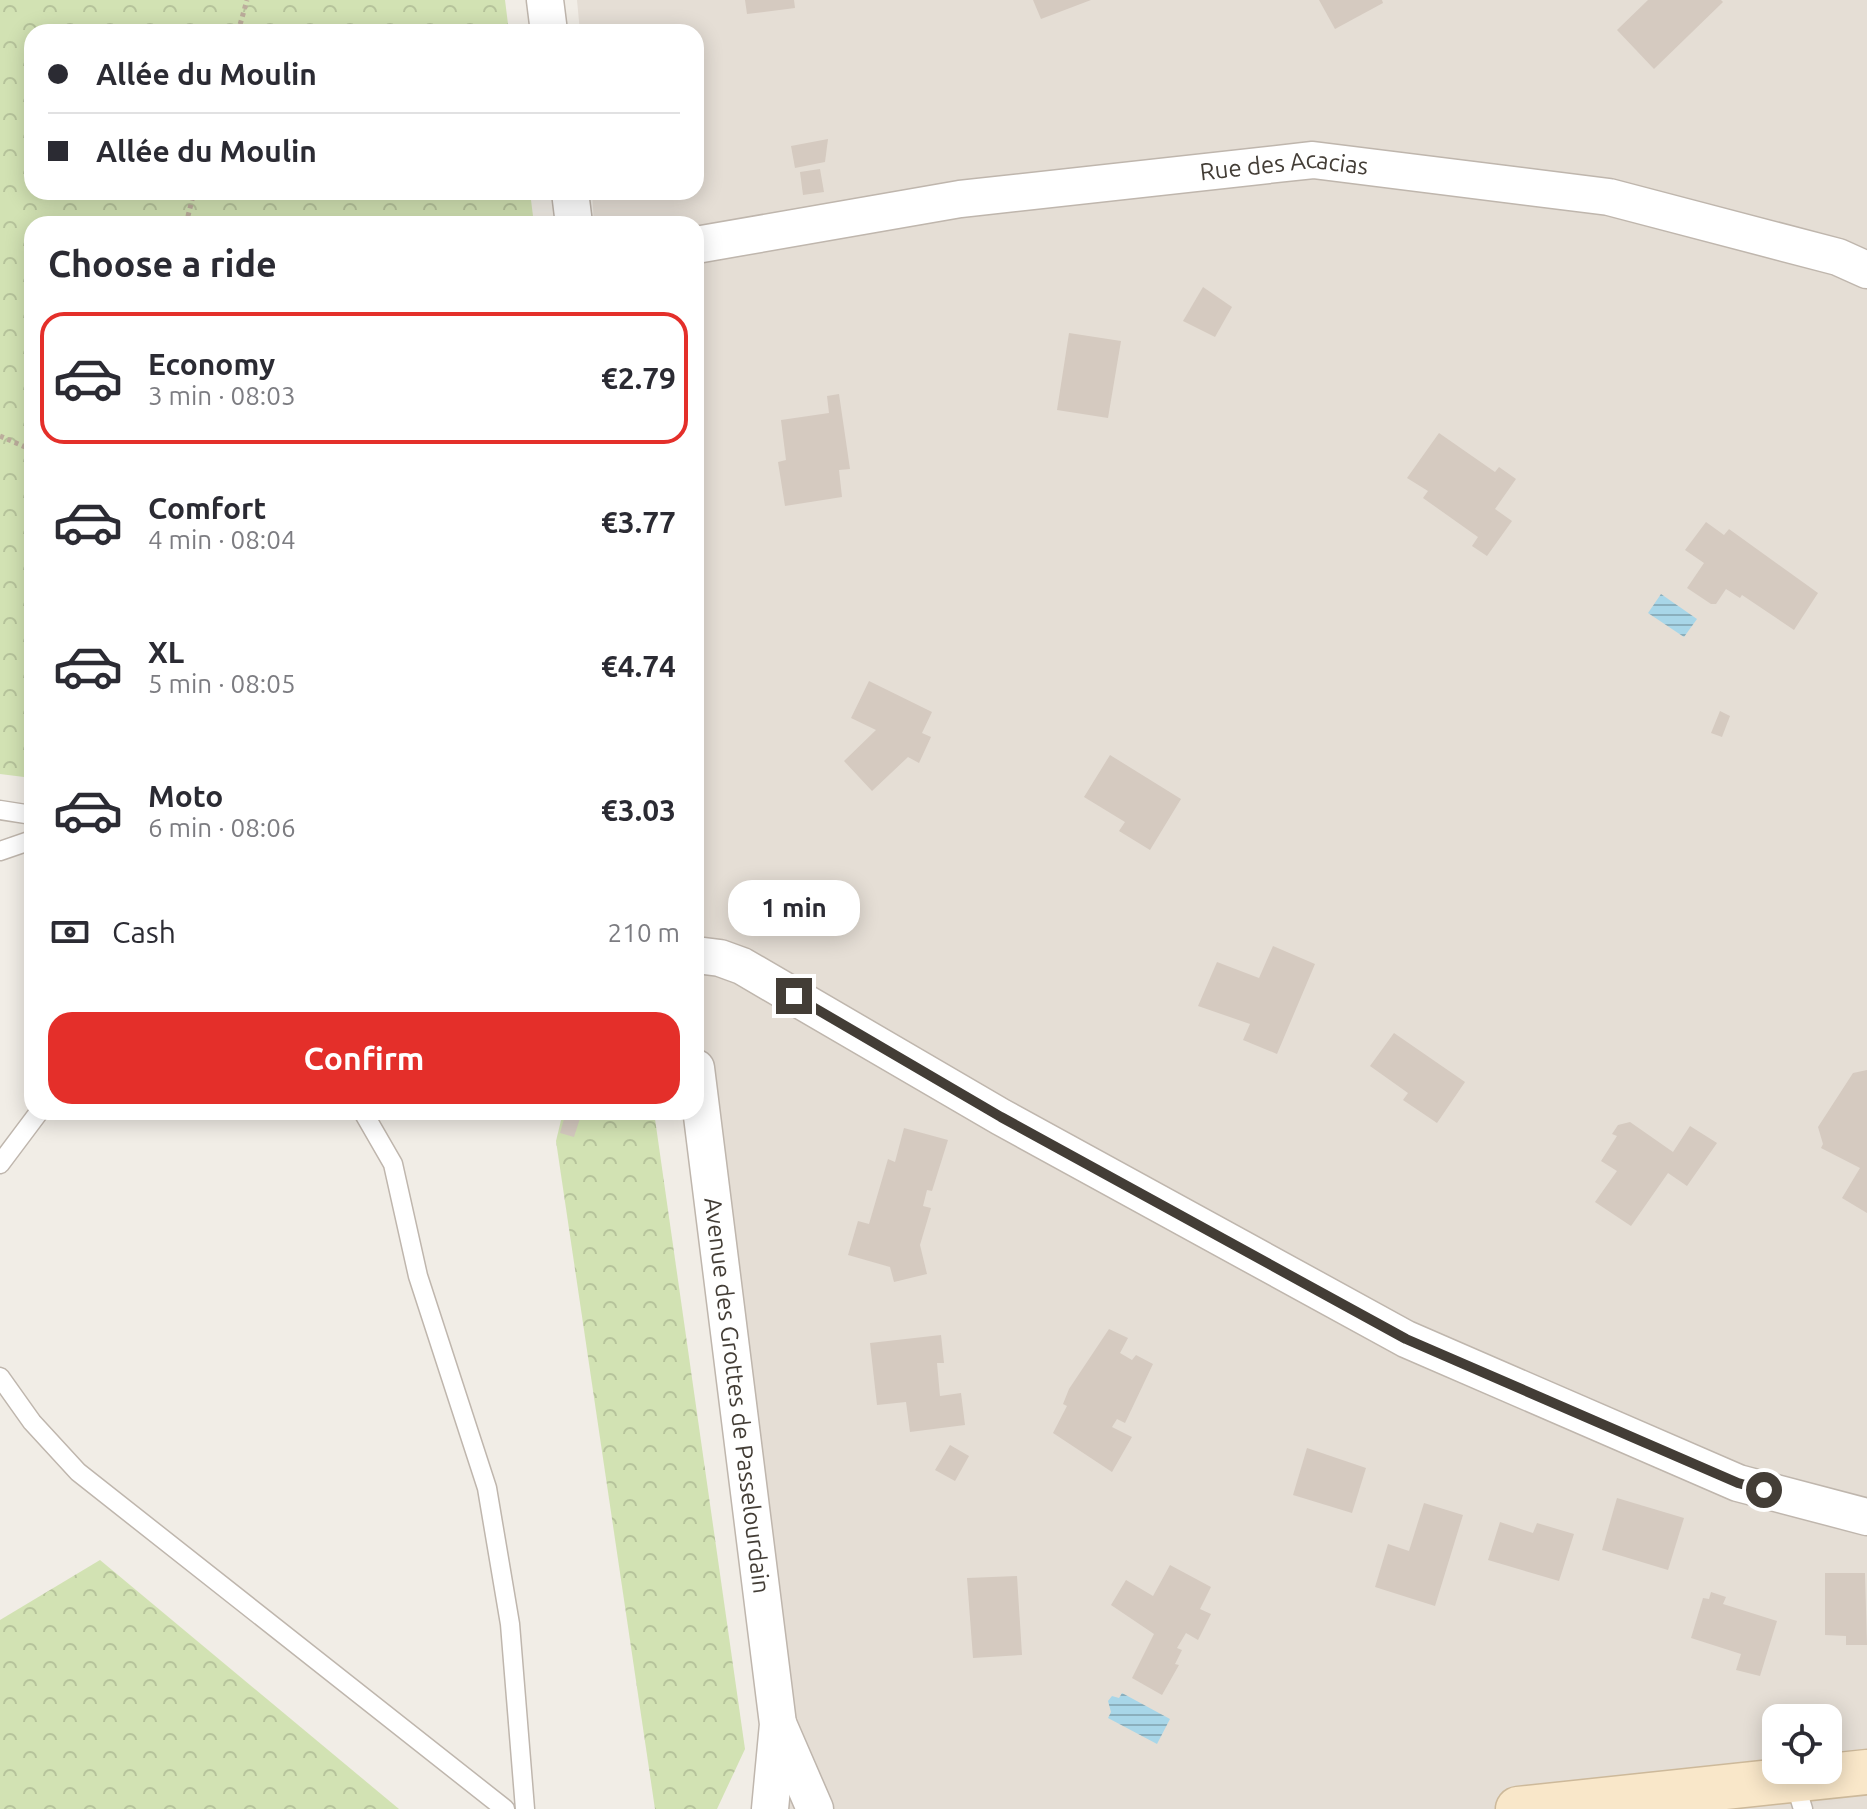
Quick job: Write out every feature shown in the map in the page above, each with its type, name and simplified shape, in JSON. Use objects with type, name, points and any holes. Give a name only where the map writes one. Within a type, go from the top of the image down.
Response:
[{"type":"street","points":[[545,0],[548,24]]},
{"type":"street","name":"Rue des Acacias","points":[[704,244],[960,199],[1313,160],[1609,197],[1838,257],[1867,270]]},
{"type":"street","points":[[704,956],[742,966],[1001,1117],[1406,1339],[1738,1483],[1867,1517]]},
{"type":"street","name":"Avenue des Grottes de Passelourdain","points":[[702,1120],[778,1724],[766,1803]]},
{"type":"street","name":"Avenue des Grottes de Passelourdain","points":[[778,1724],[815,1809]]},
{"type":"street","points":[[1518,1809],[1798,1794],[1867,1772]]},
{"type":"lane","points":[[0,810],[24,814]]},
{"type":"lane","points":[[0,851],[24,843]]},
{"type":"lane","points":[[1,1162],[33,1120]]},
{"type":"lane","points":[[368,1120],[393,1164],[418,1276],[487,1488],[510,1624],[525,1809]]},
{"type":"lane","points":[[0,1377],[32,1422],[78,1472],[505,1809]]},
{"type":"path","points":[[240,24],[247,0]]},
{"type":"path","points":[[0,436],[24,446]]},
{"type":"shaded area","points":[[577,0],[1867,0],[1867,1809],[760,1809],[769,1790],[701,1120],[704,1120],[704,216],[594,216],[592,200],[704,200],[704,24],[579,24]]},
{"type":"green space","points":[[0,0],[505,0],[508,24],[24,24],[24,200],[531,200],[533,216],[24,216],[24,777],[0,774]]},
{"type":"green space","points":[[561,1120],[655,1120],[745,1749],[717,1809],[655,1809],[556,1141]]},
{"type":"green space","points":[[100,1560],[399,1809],[0,1809],[0,1620]]},
{"type":"water","points":[[1661,594],[1697,619],[1684,637],[1648,613]]},
{"type":"water","points":[[1122,1693],[1170,1719],[1157,1744],[1108,1718],[1111,1712],[1108,1701],[1112,1696],[1119,1698]]},
{"type":"building","points":[[745,0],[794,0],[795,8],[747,14]]},
{"type":"building","points":[[1033,0],[1091,0],[1041,19]]},
{"type":"building","points":[[1319,0],[1382,0],[1383,3],[1335,29]]},
{"type":"building","points":[[1648,0],[1723,2],[1654,69],[1617,30]]},
{"type":"building","points":[[828,139],[825,162],[795,168],[791,146]]},
{"type":"building","points":[[820,169],[824,192],[803,195],[800,172]]},
{"type":"building","points":[[1203,287],[1232,307],[1215,337],[1183,321]]},
{"type":"building","points":[[1069,333],[1121,341],[1108,418],[1057,410]]},
{"type":"building","points":[[839,394],[850,469],[839,470],[842,497],[785,506],[778,462],[786,460],[781,420],[829,413],[827,396]]},
{"type":"building","points":[[1439,433],[1495,472],[1499,467],[1516,479],[1495,509],[1512,521],[1487,556],[1472,546],[1478,537],[1423,498],[1428,491],[1407,478]]},
{"type":"building","points":[[1706,522],[1724,535],[1729,529],[1818,593],[1794,630],[1742,595],[1740,598],[1726,589],[1716,604],[1711,604],[1687,588],[1704,563],[1685,550]]},
{"type":"building","points":[[869,681],[932,712],[922,733],[931,737],[919,763],[908,757],[872,791],[844,761],[876,730],[851,718]]},
{"type":"building","points":[[1720,711],[1730,716],[1722,737],[1711,733]]},
{"type":"building","points":[[1110,755],[1181,799],[1150,850],[1119,831],[1125,822],[1084,797]]},
{"type":"building","points":[[1273,946],[1315,964],[1277,1054],[1243,1040],[1250,1024],[1198,1006],[1217,962],[1259,978]]},
{"type":"building","points":[[1394,1033],[1465,1082],[1437,1123],[1403,1100],[1408,1093],[1370,1066]]},
{"type":"building","points":[[1867,1070],[1867,1213],[1842,1198],[1860,1168],[1821,1148],[1823,1144],[1818,1127],[1853,1073]]},
{"type":"building","points":[[564,1120],[579,1120],[574,1137],[560,1133]]},
{"type":"building","points":[[1630,1122],[1673,1152],[1690,1126],[1717,1143],[1687,1186],[1668,1173],[1631,1226],[1595,1202],[1617,1171],[1601,1161],[1617,1136],[1612,1134],[1618,1125]]},
{"type":"building","points":[[904,1128],[948,1140],[932,1191],[927,1190],[923,1206],[931,1208],[920,1245],[927,1274],[894,1282],[890,1267],[848,1255],[858,1221],[869,1224],[888,1159],[895,1162]]},
{"type":"building","points":[[1109,1329],[1128,1338],[1120,1353],[1132,1360],[1136,1355],[1153,1364],[1125,1423],[1117,1419],[1112,1427],[1132,1437],[1112,1472],[1053,1433],[1067,1406],[1063,1404],[1069,1389]]},
{"type":"building","points":[[941,1335],[944,1363],[937,1363],[940,1396],[961,1393],[965,1425],[910,1432],[906,1402],[877,1405],[870,1343]]},
{"type":"building","points":[[950,1445],[969,1456],[955,1481],[935,1470]]},
{"type":"building","points":[[1307,1448],[1366,1468],[1352,1513],[1293,1495]]},
{"type":"building","points":[[1617,1498],[1684,1518],[1668,1570],[1602,1550]]},
{"type":"building","points":[[1424,1503],[1463,1515],[1435,1606],[1375,1587],[1388,1544],[1409,1551]]},
{"type":"building","points":[[1500,1522],[1533,1533],[1537,1523],[1574,1534],[1559,1581],[1488,1560]]},
{"type":"building","points":[[1170,1565],[1211,1587],[1200,1609],[1211,1614],[1198,1640],[1186,1633],[1177,1648],[1182,1650],[1175,1664],[1179,1665],[1162,1695],[1132,1678],[1154,1634],[1111,1605],[1126,1580],[1153,1596]]},
{"type":"building","points":[[1825,1573],[1865,1573],[1867,1645],[1846,1645],[1846,1636],[1825,1635]]},
{"type":"building","points":[[1017,1576],[1022,1655],[973,1658],[967,1578]]},
{"type":"building","points":[[1711,1592],[1726,1597],[1723,1604],[1777,1621],[1760,1676],[1736,1670],[1741,1654],[1691,1638],[1703,1598],[1709,1599]]},
{"type":"route","points":[[794,996],[1001,1117],[1406,1339],[1738,1483],[1764,1490]]}]
